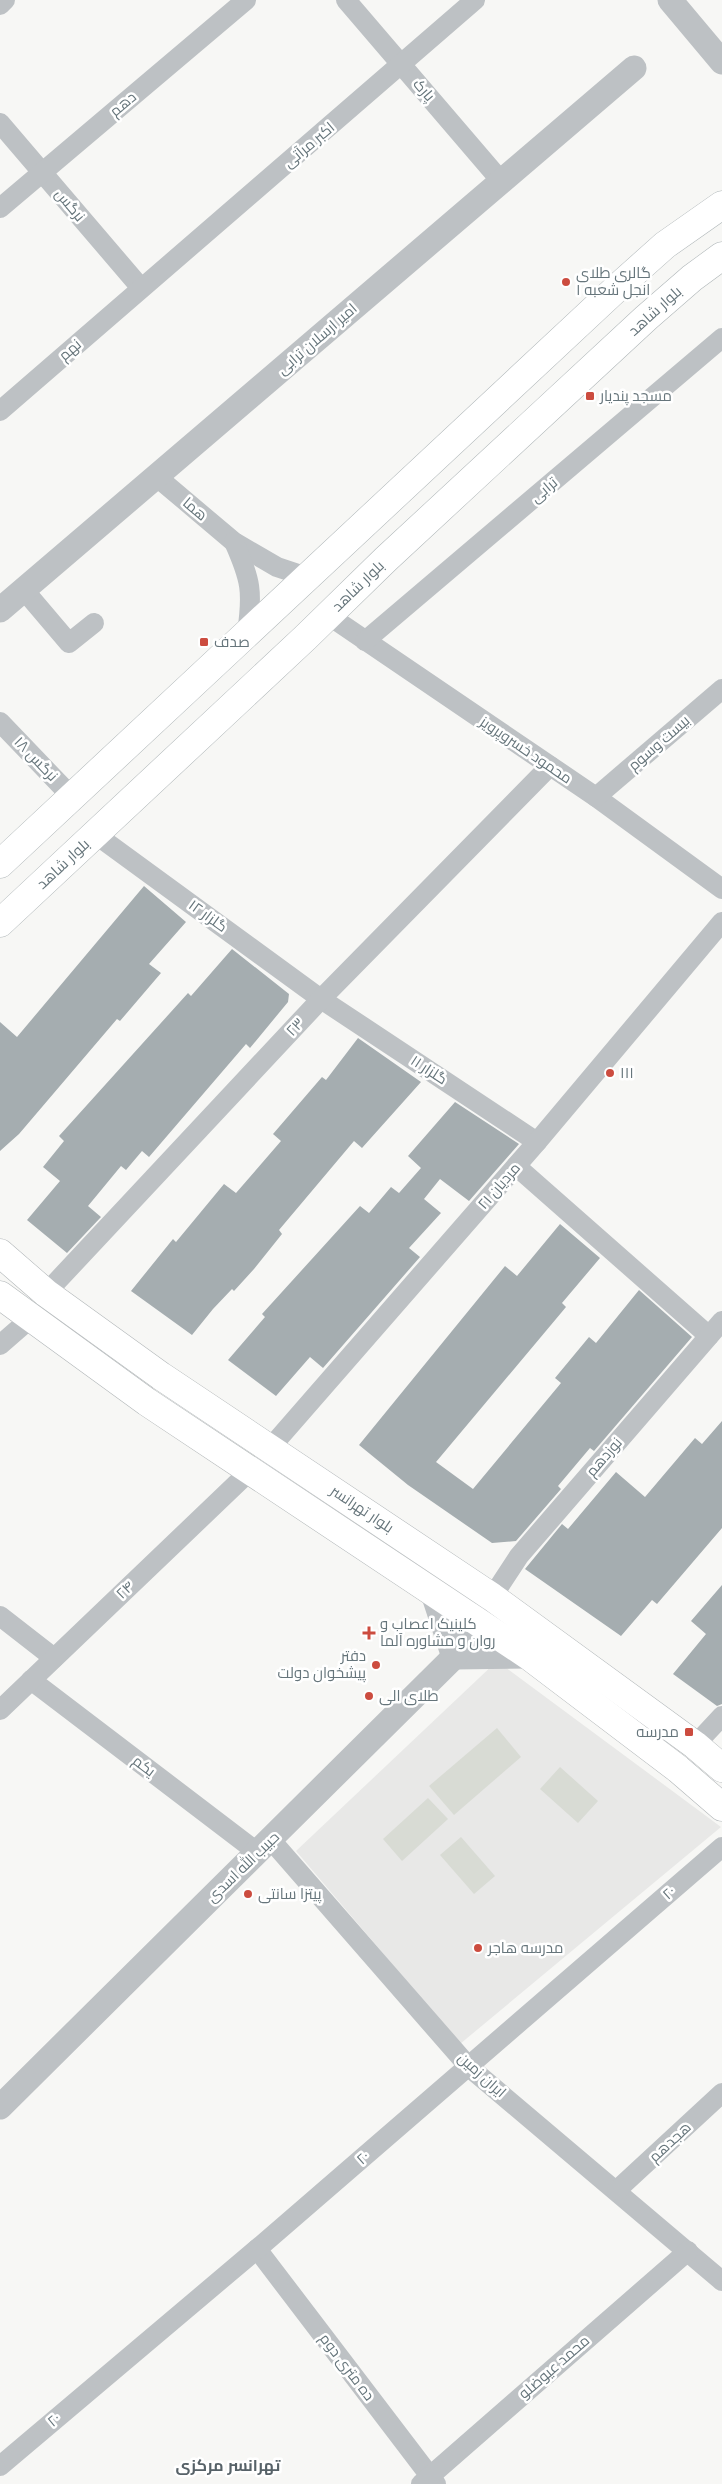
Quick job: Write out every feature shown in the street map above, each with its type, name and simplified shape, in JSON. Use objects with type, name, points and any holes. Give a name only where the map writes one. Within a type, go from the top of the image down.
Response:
[{"type":"main road","points":[[0,864],[618,287],[665,245],[722,205]]},
{"type":"main road","name":"بلوار شاهد","points":[[0,923],[386,559],[646,318],[692,278],[722,256]]},
{"type":"main road","name":"بلوار تهرانسر","points":[[0,1253],[46,1293],[162,1376],[468,1580],[695,1745],[722,1768]]},
{"type":"main road","name":"بلوار تهرانسر","points":[[0,1295],[147,1402],[504,1638],[678,1770],[722,1807]]},
{"type":"main road","points":[[443,1597],[467,1604],[473,1597],[473,1589],[468,1580]]},
{"type":"main road","points":[[504,1638],[495,1623],[500,1615],[508,1613],[520,1617]]},
{"type":"street","points":[[0,5],[5,0]]},
{"type":"street","name":"دهم","points":[[0,208],[246,0]]},
{"type":"street","name":"پارک","points":[[346,0],[501,181]]},
{"type":"street","name":"اکبر مرآتی","points":[[141,288],[402,65],[475,0]]},
{"type":"street","points":[[670,0],[722,62]]},
{"type":"street","points":[[691,0],[722,38]]},
{"type":"street","name":"امیر ارسلان ترابی","points":[[0,610],[634,68]]},
{"type":"street","name":"نرگس","points":[[0,123],[141,288]]},
{"type":"street","name":"نهم","points":[[0,411],[141,288]]},
{"type":"street","name":"ترابی","points":[[365,641],[722,338]]},
{"type":"street","name":"هما","points":[[157,477],[234,542],[277,567],[307,577]]},
{"type":"street","points":[[234,542],[247,571],[252,602],[247,633]]},
{"type":"street","points":[[24,590],[69,643],[94,623]]},
{"type":"street","name":"محمود خسروپرویز","points":[[328,615],[596,797],[722,889]]},
{"type":"street","name":"بیست وسوم","points":[[596,797],[722,689]]},
{"type":"street","name":"نرگس ۱۸","points":[[0,722],[72,796]]},
{"type":"street","name":"۲۳","points":[[46,1293],[321,999],[550,766]]},
{"type":"street","name":"گلزار ۱۲","points":[[95,834],[321,999]]},
{"type":"street","name":"۲۱ مردیان","points":[[271,1447],[537,1142],[722,922]]},
{"type":"street","name":"گلزار ۱۱","points":[[321,999],[537,1142]]},
{"type":"street","points":[[516,1166],[708,1336]]},
{"type":"street","points":[[0,1345],[31,1318]]},
{"type":"street","name":"نوزدهم","points":[[477,1620],[519,1556],[722,1321]]},
{"type":"street","name":"۲۴","points":[[0,1710],[251,1470]]},
{"type":"street","points":[[443,1597],[454,1657],[529,1656]]},
{"type":"street","points":[[0,1616],[54,1658]]},
{"type":"street","name":"حبیب الله اسدی","points":[[0,2107],[454,1657],[477,1620]]},
{"type":"street","name":"یکم","points":[[32,1680],[264,1846]]},
{"type":"street","points":[[695,1745],[722,1716]]},
{"type":"street","name":"ایران زمین","points":[[264,1846],[469,2067],[722,2280]]},
{"type":"street","name":"۲۰","points":[[0,2466],[257,2250],[722,1847]]},
{"type":"street","name":"هجدهم","points":[[617,2190],[722,2093]]},
{"type":"street","name":"ده متری دوم","points":[[257,2250],[429,2481]]},
{"type":"street","name":"محمد عیوضلو","points":[[429,2481],[688,2251]]},
{"type":"shaded area","name":"مدرسه هاجر","points":[[497,1661],[721,1827],[460,2044],[296,1851]]},
{"type":"shaded area","points":[[497,1728],[521,1757],[454,1815],[429,1786]]},
{"type":"shaded area","points":[[560,1767],[598,1801],[578,1823],[540,1789]]},
{"type":"shaded area","points":[[428,1798],[448,1819],[402,1861],[383,1839]]},
{"type":"shaded area","points":[[461,1837],[495,1876],[474,1894],[440,1855]]},
{"type":"building","points":[[144,886],[186,922],[149,964],[161,973],[120,1021],[117,1019],[19,1134],[0,1151],[0,1022],[17,1037]]},
{"type":"building","points":[[232,949],[289,994],[288,1002],[250,1048],[246,1044],[149,1157],[142,1151],[126,1170],[121,1166],[88,1206],[101,1217],[67,1253],[27,1220],[60,1181],[43,1167],[64,1141],[59,1136],[188,993],[191,996]]},
{"type":"building","points":[[358,1038],[421,1082],[362,1148],[354,1141],[279,1230],[282,1234],[254,1269],[234,1291],[232,1289],[213,1309],[192,1335],[131,1291],[173,1239],[176,1242],[224,1184],[236,1193],[281,1141],[273,1134],[322,1077],[326,1080]]},
{"type":"building","points":[[455,1102],[519,1144],[469,1201],[440,1179],[424,1199],[441,1213],[409,1248],[420,1257],[323,1368],[310,1357],[276,1396],[228,1360],[265,1317],[262,1314],[360,1206],[369,1213],[391,1187],[399,1193],[421,1168],[408,1156]]},
{"type":"building","points":[[560,1224],[600,1258],[562,1303],[566,1307],[436,1462],[473,1489],[561,1383],[555,1378],[589,1337],[596,1343],[639,1290],[692,1337],[594,1451],[590,1448],[558,1486],[561,1489],[516,1541],[492,1543],[408,1485],[359,1445],[505,1266],[517,1276]]},
{"type":"building","points":[[722,1421],[722,1528],[657,1604],[652,1600],[621,1636],[525,1569],[562,1524],[568,1529],[616,1472],[645,1497],[695,1438],[702,1444]]},
{"type":"building","points":[[722,1585],[722,1704],[717,1706],[673,1674],[706,1634],[691,1621]]},
{"type":"place","name":"گالری طلای انجل شعبه ۱","points":[[566,282]]},
{"type":"place","name":"مسجد پندیار","points":[[590,396]]},
{"type":"place","name":"صدف","points":[[204,642]]},
{"type":"place","name":"۱۱۱","points":[[610,1073]]},
{"type":"place","name":"کلینیک اعصاب و روان و مشاوره آلما","points":[[369,1633]]},
{"type":"place","name":"دفتر پیشخوان دولت","points":[[376,1665]]},
{"type":"place","name":"طلای الی","points":[[369,1696]]},
{"type":"place","name":"مدرسه","points":[[689,1732]]},
{"type":"place","name":"پیتزا سانتی","points":[[248,1894]]},
{"type":"place","name":"مدرسه هاجر","points":[[478,1948]]},
{"type":"district","name":"تهرانسر مرکزی","points":[[228,2465]]}]
